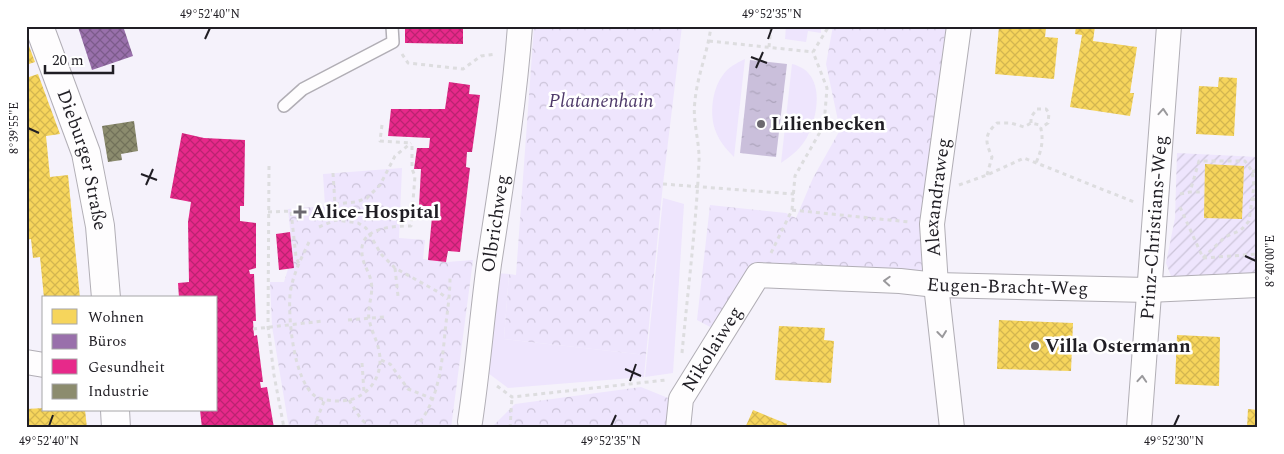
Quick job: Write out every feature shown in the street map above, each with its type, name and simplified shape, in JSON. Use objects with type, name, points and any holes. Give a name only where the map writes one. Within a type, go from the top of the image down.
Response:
[{"type":"main road","name":"Dieburger Straße","points":[[39,26],[86,153],[100,226],[106,296]]},
{"type":"main road","points":[[115,412],[116,428]]},
{"type":"street","name":"Olbrichweg","points":[[470,422],[478,372],[489,266],[504,170],[520,26]]},
{"type":"street","name":"Alexandraweg","points":[[952,428],[936,285],[932,224],[959,26]]},
{"type":"street","name":"Prinz-Christians-Weg","points":[[1139,428],[1169,26]]},
{"type":"street","name":"Eugen-Bracht-Weg","points":[[758,275],[900,281],[936,285],[1148,290],[1258,286]]},
{"type":"street","name":"Nikolaiweg","points":[[678,428],[681,399],[758,275]]},
{"type":"street","points":[[26,362],[42,365]]},
{"type":"lane","points":[[284,106],[303,89],[393,42],[392,26]]},
{"type":"path","points":[[681,360],[700,150],[694,102],[711,26]]},
{"type":"path","points":[[769,46],[771,26]]},
{"type":"path","points":[[813,52],[829,26]]},
{"type":"path","points":[[709,41],[813,52]]},
{"type":"path","points":[[393,42],[408,63],[463,70],[481,56],[518,52]]},
{"type":"path","points":[[758,275],[792,210],[795,176],[824,125],[827,88],[813,52]]},
{"type":"path","points":[[1031,123],[1031,117],[1038,109],[1046,109],[1049,113],[1048,123],[1041,128]]},
{"type":"path","points":[[987,175],[992,157],[986,144],[988,132],[997,123],[1011,123],[1024,127],[1031,123],[1040,124],[1043,136],[1041,150],[1036,163]]},
{"type":"path","points":[[382,125],[380,141],[412,143]]},
{"type":"path","points":[[335,204],[356,202],[367,198],[380,184],[395,156],[412,143]]},
{"type":"path","points":[[309,242],[293,282],[290,296],[291,324],[296,361],[301,376],[315,396],[325,399],[349,400],[372,386],[381,360],[369,318],[372,288],[361,251],[362,244],[369,234],[388,227],[411,226],[415,176],[412,170],[412,143]]},
{"type":"path","points":[[935,193],[987,175],[1024,158],[1156,211]]},
{"type":"path","points":[[1190,192],[1199,161],[1244,161],[1252,171],[1254,186],[1249,221],[1241,230],[1225,237],[1203,258]]},
{"type":"path","points":[[269,166],[268,326],[274,375],[284,428]]},
{"type":"path","points":[[1252,171],[1258,172]]},
{"type":"path","points":[[333,173],[336,220]]},
{"type":"path","points":[[663,184],[794,194]]},
{"type":"path","points":[[1252,199],[1258,200]]},
{"type":"path","points":[[1179,204],[1203,258]]},
{"type":"path","points":[[792,210],[932,224]]},
{"type":"path","points":[[268,212],[291,211],[296,256],[299,265]]},
{"type":"path","points":[[319,227],[336,220],[358,223],[366,228],[381,254],[395,268],[448,299]]},
{"type":"path","points":[[1203,258],[1258,254]]},
{"type":"path","points":[[395,268],[398,296]]},
{"type":"path","points":[[415,428],[423,418],[432,399],[440,371],[450,277]]},
{"type":"path","points":[[348,320],[384,317]]},
{"type":"path","points":[[253,328],[323,321]]},
{"type":"path","points":[[381,360],[390,364],[408,389],[432,399]]},
{"type":"path","points":[[362,363],[364,392]]},
{"type":"path","points":[[478,372],[512,397],[669,380]]},
{"type":"path","points":[[510,428],[512,397]]},
{"type":"path","points":[[316,428],[317,418],[325,399]]},
{"type":"path","points":[[349,400],[361,419],[371,428]]},
{"type":"green space","name":"Platanenhain","points":[[534,26],[682,26],[663,184],[646,355],[504,339],[509,274],[516,275]]},
{"type":"green space","points":[[786,26],[821,26],[821,33],[808,31],[806,42],[785,39]]},
{"type":"green space","points":[[833,26],[946,26],[921,223],[924,270],[905,276],[752,267],[714,329],[697,320],[710,205],[786,213],[796,218],[813,178],[840,130],[826,64]]},
{"type":"green space","points":[[745,59],[734,157],[724,146],[716,132],[712,110],[714,95],[719,81],[725,72]]},
{"type":"green space","points":[[792,64],[803,69],[810,76],[815,85],[816,107],[811,129],[806,139],[795,152],[781,163]]},
{"type":"green space","points":[[1177,153],[1258,157],[1258,275],[1181,280],[1171,276],[1166,263],[1175,218]]},
{"type":"green space","points":[[402,168],[399,238],[425,240],[423,259],[447,262],[473,260],[451,428],[289,428],[272,326],[270,282],[284,282],[288,269],[294,268],[288,209],[325,206],[323,174]]},
{"type":"green space","points":[[663,198],[684,204],[673,373],[645,377]]},
{"type":"green space","points":[[496,273],[509,274],[504,339],[646,355],[644,377],[508,388],[488,373]]},
{"type":"green space","points":[[641,387],[673,400],[671,428],[491,428],[515,404]]},
{"type":"water","name":"Lilienbecken","points":[[750,60],[787,64],[776,157],[740,153]]},
{"type":"building: Wohnen","points":[[999,26],[1046,28],[1045,37],[1058,38],[1054,79],[995,74]]},
{"type":"building: Wohnen","points":[[1076,26],[1095,26],[1093,41],[1137,47],[1130,93],[1134,93],[1130,116],[1070,107],[1082,35],[1075,34]]},
{"type":"building: Wohnen","points":[[26,38],[35,62],[26,65]]},
{"type":"building: Wohnen","points":[[38,74],[60,134],[46,136],[50,177],[68,175],[80,296],[44,296],[40,257],[33,258],[31,239],[26,240],[26,78]]},
{"type":"building: Wohnen","points":[[1219,77],[1237,78],[1234,136],[1196,134],[1199,86],[1218,87]]},
{"type":"building: Wohnen","points":[[1205,164],[1244,166],[1242,219],[1204,218]]},
{"type":"building: Wohnen","name":"Villa Ostermann","points":[[999,320],[1073,323],[1071,371],[997,369]]},
{"type":"building: Wohnen","points":[[779,326],[825,328],[824,340],[834,341],[831,383],[775,380]]},
{"type":"building: Wohnen","points":[[1177,335],[1220,337],[1219,386],[1175,384]]},
{"type":"building: Wohnen","points":[[42,408],[42,412],[85,412],[87,428],[26,428],[26,409]]},
{"type":"building: Wohnen","points":[[1248,409],[1258,410],[1258,428],[1247,428]]},
{"type":"building: Wohnen","points":[[753,410],[787,424],[786,428],[745,428]]},
{"type":"building: Büros","points":[[123,26],[133,56],[92,70],[78,27]]},
{"type":"building: Gesundheit","points":[[405,26],[463,26],[463,44],[405,43]]},
{"type":"building: Gesundheit","points":[[449,82],[470,85],[469,94],[480,95],[472,152],[467,152],[466,167],[470,168],[460,252],[448,251],[446,262],[428,260],[433,206],[419,206],[421,169],[414,169],[417,148],[429,148],[430,138],[388,136],[391,109],[445,109]]},
{"type":"building: Gesundheit","name":"Alice-Hospital","points":[[182,133],[204,138],[245,140],[244,206],[240,206],[240,221],[256,223],[256,268],[249,270],[250,274],[254,274],[256,321],[253,321],[254,336],[257,335],[263,382],[260,382],[261,388],[267,387],[274,428],[202,428],[200,412],[218,412],[218,296],[179,296],[178,283],[189,282],[188,222],[191,202],[170,198]]},
{"type":"building: Gesundheit","points":[[290,232],[294,268],[279,270],[276,234]]},
{"type":"building: Industrie","points":[[134,121],[138,151],[121,154],[122,160],[108,162],[102,126]]},
{"type":"place","name":"Lilienbecken","points":[[761,124]]},
{"type":"place","name":"Alice-Hospital","points":[[300,212]]},
{"type":"place","name":"Villa Ostermann","points":[[1035,346]]}]
